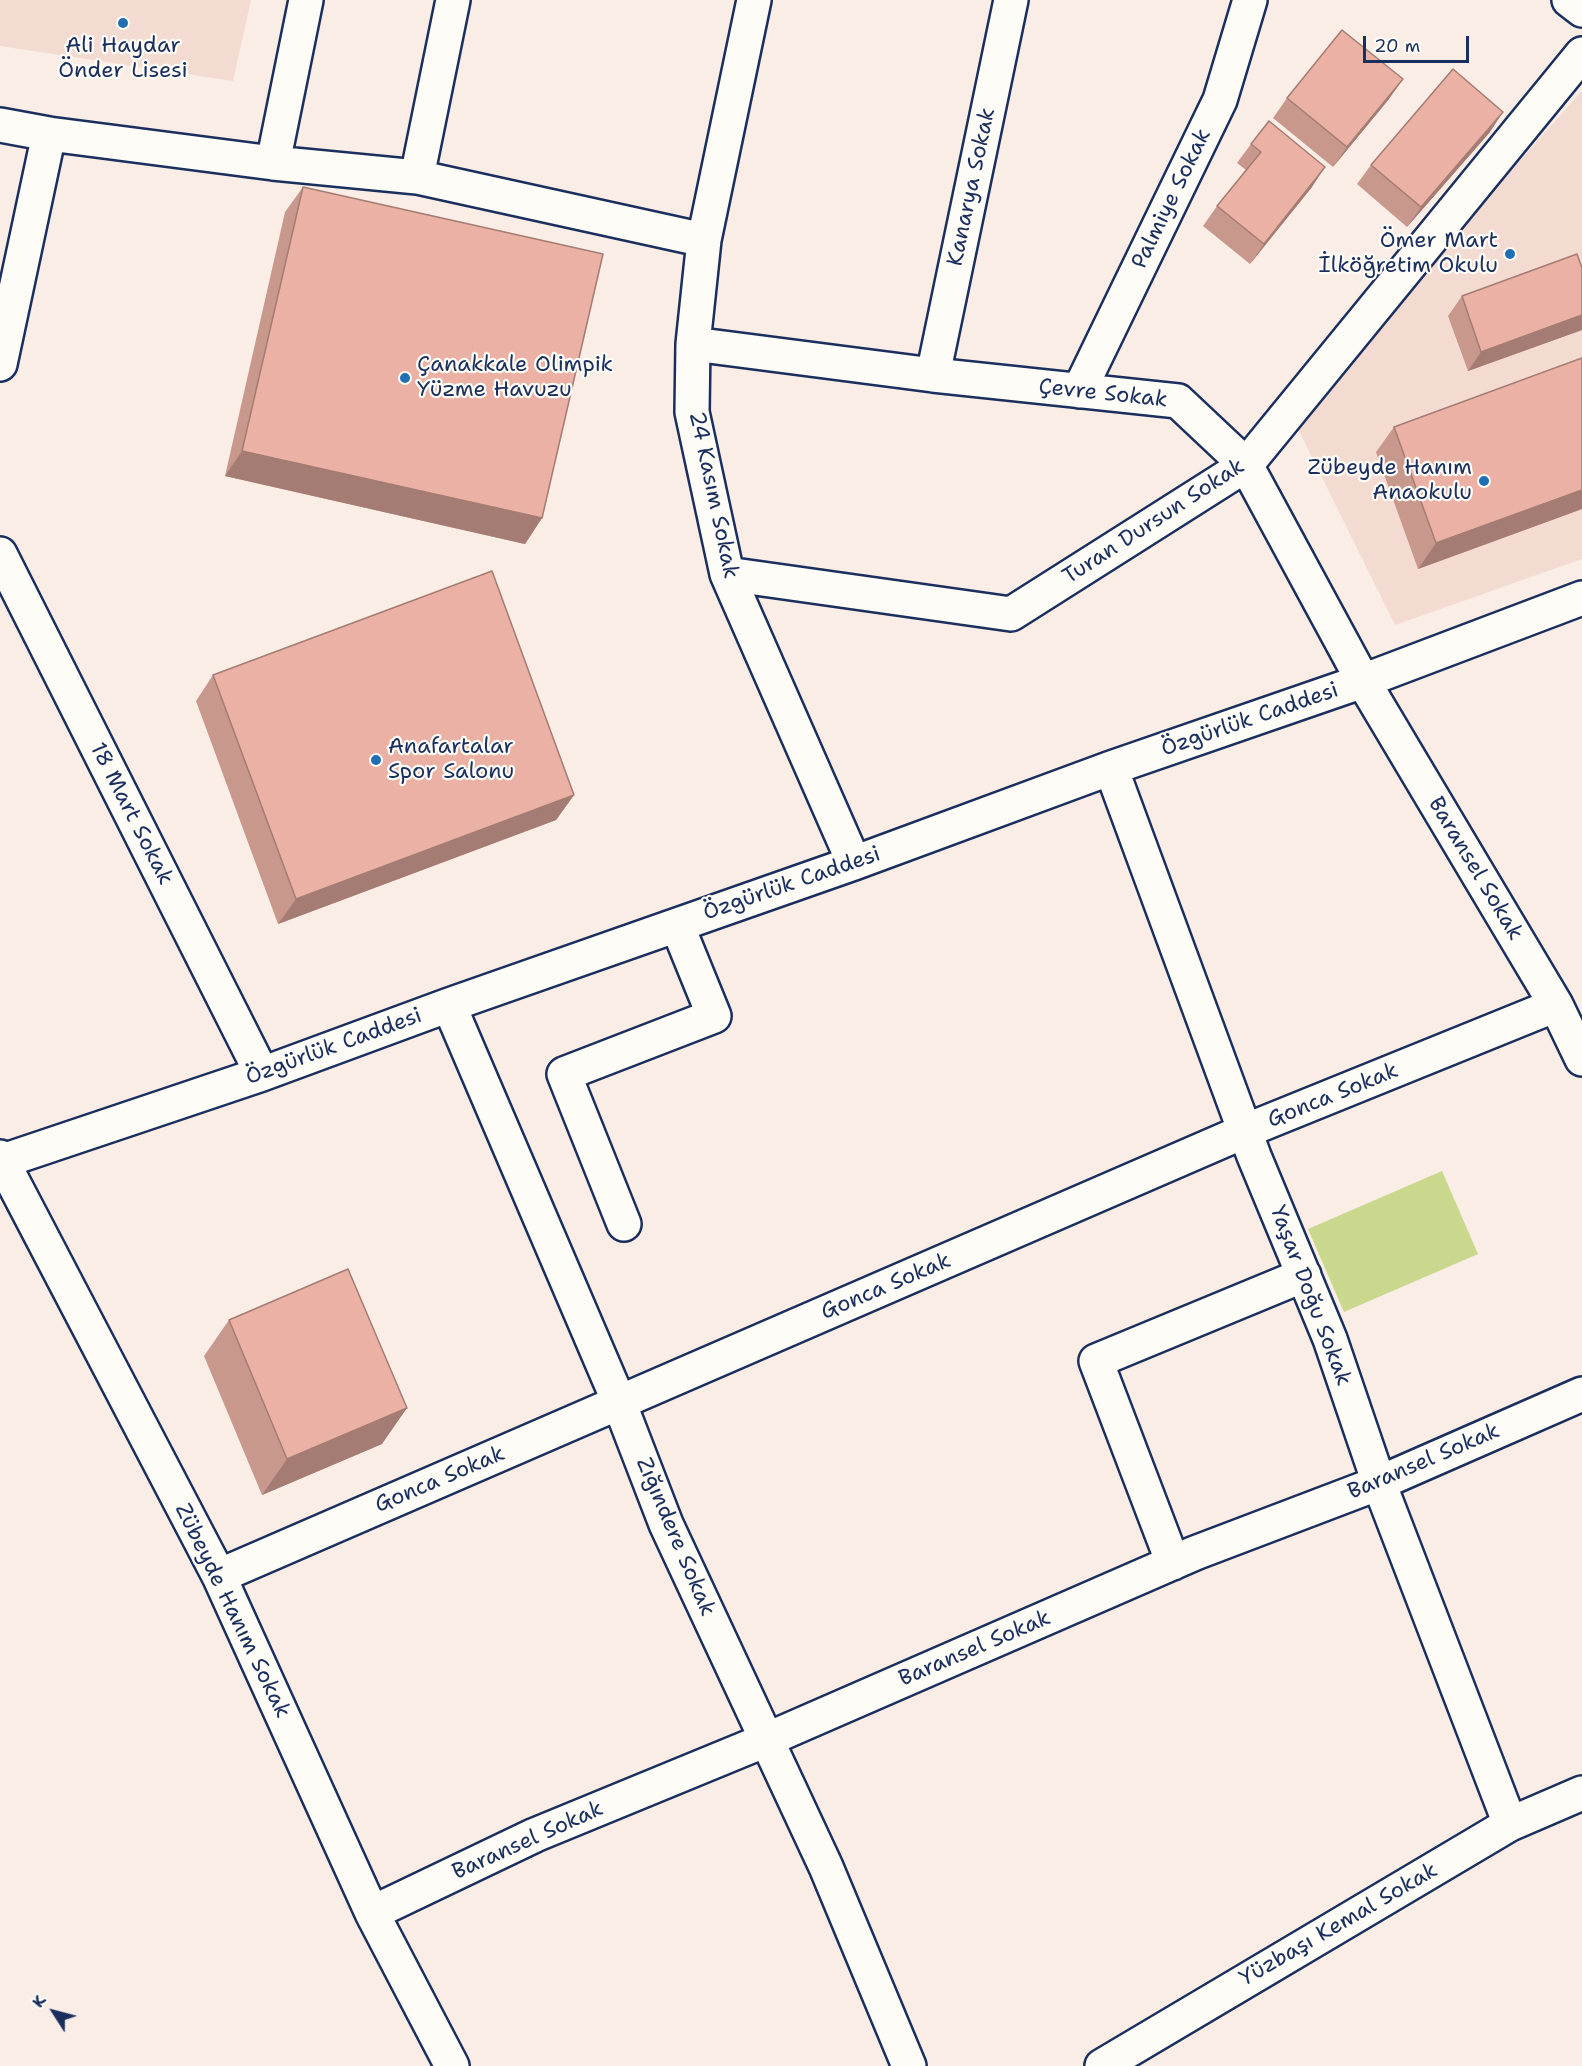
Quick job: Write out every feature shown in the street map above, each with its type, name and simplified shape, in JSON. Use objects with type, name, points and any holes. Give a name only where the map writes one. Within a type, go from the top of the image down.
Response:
[{"type":"street","points":[[273,163],[306,0]]},
{"type":"street","points":[[417,177],[453,0]]},
{"type":"street","name":"24 Kasım Sokak","points":[[754,0],[704,240],[693,344],[692,412],[727,574],[854,863]]},
{"type":"street","name":"Kanarya Sokak","points":[[933,375],[1011,0]]},
{"type":"street","name":"Palmiye Sokak","points":[[1079,392],[1220,100],[1250,0]]},
{"type":"street","points":[[1569,0],[1582,10]]},
{"type":"street","name":"Turan Dursun Sokak","points":[[727,574],[1011,614],[1246,465],[1582,54]]},
{"type":"street","points":[[0,124],[49,134],[273,163],[417,177],[704,240]]},
{"type":"street","points":[[0,364],[49,134]]},
{"type":"street","name":"Çevre Sokak","points":[[693,344],[933,375],[1178,401],[1246,465],[1363,681]]},
{"type":"street","name":"18 Mart Sokak","points":[[0,554],[262,1074]]},
{"type":"street","name":"Özgürlük Caddesi","points":[[1,1160],[262,1074],[449,1005],[854,863],[1111,768],[1363,681],[1582,598]]},
{"type":"street","name":"Baransel Sokak","points":[[1363,681],[1556,1005],[1582,1059]]},
{"type":"street","name":"Yaşar Doğu Sokak","points":[[1111,768],[1245,1131],[1330,1339],[1379,1483],[1510,1824]]},
{"type":"street","points":[[624,1224],[564,1074],[714,1016],[677,925]]},
{"type":"street","name":"Zığındere Sokak","points":[[449,1005],[620,1402],[666,1524],[826,1867],[909,2066]]},
{"type":"street","name":"Gonca Sokak","points":[[219,1576],[1245,1131],[1556,1005]]},
{"type":"street","name":"Zübeyde Hanım Sokak","points":[[1,1160],[219,1576],[372,1913],[452,2066]]},
{"type":"street","points":[[1173,1563],[1096,1361],[1304,1275]]},
{"type":"street","name":"Baransel Sokak","points":[[372,1913],[535,1835],[766,1740],[1173,1563],[1379,1483],[1582,1394]]},
{"type":"street","name":"Yüzbaşı Kemal Sokak","points":[[1102,2066],[1510,1824],[1582,1793]]},
{"type":"shaded area","name":"Ali Haydar Önder Lisesi","points":[[0,0],[251,0],[233,81],[0,46]]},
{"type":"shaded area","name":"Ömer Mart İlköğretim Okulu","points":[[1582,91],[1582,559],[1395,625],[1292,417]]},
{"type":"green space","points":[[1442,1171],[1478,1254],[1344,1312],[1308,1229]]},
{"type":"building","points":[[1342,30],[1403,79],[1347,147],[1287,98]]},
{"type":"building","points":[[1453,69],[1503,112],[1421,207],[1371,165]]},
{"type":"building","points":[[1269,121],[1325,167],[1264,244],[1217,206],[1261,152],[1251,144]]},
{"type":"building","name":"Çanakkale Olimpik Yüzme Havuzu","points":[[303,187],[603,254],[542,518],[242,451]]},
{"type":"building","points":[[1577,254],[1582,268],[1582,315],[1481,352],[1462,296]]},
{"type":"building","name":"Zübeyde Hanım Anaokulu","points":[[1582,358],[1582,490],[1436,543],[1394,427]]},
{"type":"building","name":"Anafartalar Spor Salonu","points":[[492,571],[574,795],[296,899],[213,675]]},
{"type":"building","points":[[348,1269],[407,1408],[287,1459],[229,1320]]},
{"type":"place","name":"Ali Haydar Önder Lisesi","points":[[123,23]]},
{"type":"place","name":"Ömer Mart İlköğretim Okulu","points":[[1510,254]]},
{"type":"place","name":"Çanakkale Olimpik Yüzme Havuzu","points":[[405,378]]},
{"type":"place","name":"Zübeyde Hanım Anaokulu","points":[[1484,481]]},
{"type":"place","name":"Anafartalar Spor Salonu","points":[[376,760]]}]
